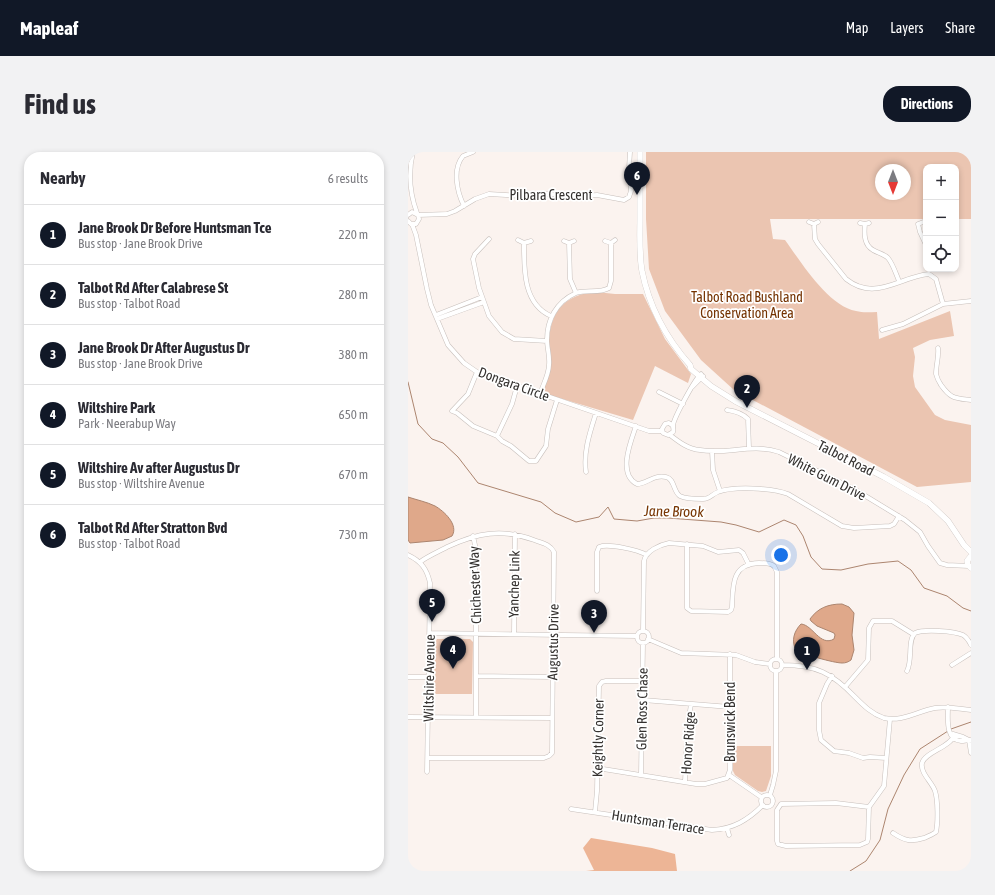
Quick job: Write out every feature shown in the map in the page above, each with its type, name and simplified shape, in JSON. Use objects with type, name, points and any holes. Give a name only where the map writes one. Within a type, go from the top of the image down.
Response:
[{"type":"main road","name":"Talbot Road","points":[[640,152],[640,244],[642,271],[648,295],[662,326],[672,343],[701,376],[735,401],[884,477],[935,508],[944,516],[964,545],[970,556],[967,563],[970,568]]},
{"type":"street","points":[[413,152],[409,169],[412,200],[417,214]]},
{"type":"street","points":[[464,206],[457,187],[458,168],[463,156],[473,152]]},
{"type":"street","name":"Pilbara Crescent","points":[[409,214],[412,212],[431,215],[455,212],[475,199],[489,194],[522,196],[547,194],[581,196],[597,195],[624,200],[628,197],[631,191],[629,168],[630,152]]},
{"type":"street","points":[[409,214],[412,200]]},
{"type":"street","name":"Dongara Circle","points":[[416,235],[418,222],[417,214]]},
{"type":"street","name":"Pilbara Crescent","points":[[410,223],[418,222],[431,215]]},
{"type":"street","points":[[809,222],[816,223],[814,234],[818,244],[846,279],[851,283],[865,288],[888,287],[899,281],[927,272]]},
{"type":"street","points":[[923,222],[916,223],[923,238]]},
{"type":"street","name":"Dongara Circle","points":[[410,223],[416,235],[426,289],[436,317],[448,345],[464,363],[477,372],[652,432],[662,429],[665,424],[672,425]]},
{"type":"street","points":[[860,223],[867,224],[864,235],[868,245],[889,259],[899,281]]},
{"type":"street","points":[[489,240],[475,254],[473,259],[483,299],[493,322],[508,336],[520,340],[547,341]]},
{"type":"street","points":[[518,240],[524,243],[531,241]]},
{"type":"street","points":[[611,243],[615,240]]},
{"type":"street","points":[[564,241],[569,243],[574,241]]},
{"type":"street","points":[[605,241],[611,243]]},
{"type":"street","points":[[524,243],[524,270],[529,291],[539,307],[551,316]]},
{"type":"street","points":[[569,243],[570,279],[576,293]]},
{"type":"street","points":[[540,394],[549,366],[547,341],[551,316],[563,302],[576,293],[608,288],[611,281],[611,243]]},
{"type":"street","points":[[930,272],[936,279],[943,304]]},
{"type":"street","points":[[436,317],[483,299]]},
{"type":"street","points":[[882,330],[903,324],[943,304],[971,301]]},
{"type":"street","points":[[938,348],[939,359],[936,375],[938,380],[949,396],[971,400]]},
{"type":"street","points":[[477,372],[466,398],[452,411],[457,413],[473,426],[497,436],[529,461],[533,462],[538,459],[546,446],[548,429],[557,400]]},
{"type":"street","points":[[672,433],[672,425],[675,419],[691,389],[701,376]]},
{"type":"street","points":[[497,436],[512,404],[517,386]]},
{"type":"street","points":[[659,392],[683,404]]},
{"type":"street","points":[[727,410],[737,412],[748,419],[749,448]]},
{"type":"street","points":[[586,472],[585,460],[588,442],[596,413]]},
{"type":"street","points":[[636,426],[626,459],[628,473],[634,482],[640,484],[654,477],[666,477],[671,480],[677,493],[685,498],[706,499],[720,491],[740,489],[778,490],[788,494],[842,526],[851,528],[890,526],[894,524],[899,516]]},
{"type":"street","name":"White Gum Drive","points":[[662,429],[665,435],[672,433],[676,440],[684,445],[700,450],[712,451],[749,448],[767,449],[780,452],[854,489],[899,516],[920,532],[940,563],[970,568]]},
{"type":"street","points":[[712,451],[714,470],[720,491]]},
{"type":"street","name":"Augustus Drive","points":[[420,562],[427,557],[473,536],[494,533],[524,536],[548,545],[554,552],[552,753],[547,758],[428,758]]},
{"type":"street","name":"Yanchep Link","points":[[514,634],[515,534]]},
{"type":"street","name":"Chichester Way","points":[[473,536],[475,545],[476,717]]},
{"type":"street","points":[[643,631],[644,561],[647,555],[666,543],[706,546],[718,552],[739,550],[743,553],[749,565]]},
{"type":"street","points":[[687,544],[687,608],[691,612],[728,612],[731,610],[733,581],[738,573],[749,565],[768,563],[774,566],[776,572],[776,659]]},
{"type":"street","points":[[596,591],[597,552],[599,547],[606,545],[638,551],[647,555]]},
{"type":"street","points":[[408,556],[420,562]]},
{"type":"street","points":[[955,565],[970,556]]},
{"type":"street","name":"Wiltshire Avenue","points":[[420,562],[426,571],[430,583],[427,772]]},
{"type":"street","points":[[845,687],[868,660],[869,628],[873,621],[892,621],[913,634]]},
{"type":"street","points":[[429,633],[637,636],[643,631]]},
{"type":"street","points":[[643,631],[648,634],[648,639]]},
{"type":"street","points":[[908,671],[911,660],[911,641],[913,634],[918,631],[958,634],[966,637],[971,645]]},
{"type":"street","points":[[637,636],[638,641],[643,643],[648,639]]},
{"type":"street","points":[[648,639],[681,653],[730,654],[755,662],[770,664]]},
{"type":"street","name":"Glen Ross Chase","points":[[641,775],[643,643]]},
{"type":"street","points":[[952,665],[971,653]]},
{"type":"street","name":"Brunswick Bend","points":[[597,768],[705,784],[724,779],[730,770],[730,654]]},
{"type":"street","points":[[770,664],[776,659]]},
{"type":"street","points":[[776,659],[780,660],[783,665]]},
{"type":"street","points":[[770,664],[772,670],[776,671]]},
{"type":"street","points":[[776,671],[781,669],[783,665]]},
{"type":"street","points":[[783,665],[814,668],[832,676],[867,709],[890,719],[903,718],[933,709],[948,707],[971,710]]},
{"type":"street","points":[[761,797],[760,802],[762,805],[767,807],[772,804],[773,799],[770,795],[776,771],[776,671]]},
{"type":"street","points":[[476,676],[553,678]]},
{"type":"street","points":[[832,676],[819,703],[819,730],[821,740],[834,751],[849,753],[860,757],[886,758]]},
{"type":"street","points":[[408,677],[429,677]]},
{"type":"street","name":"Keightly Corner","points":[[595,812],[598,690],[600,684],[606,681],[643,681]]},
{"type":"street","points":[[643,700],[730,707]]},
{"type":"street","name":"Honor Ridge","points":[[685,782],[687,731],[691,704]]},
{"type":"street","points":[[948,707],[948,727],[953,735],[961,741],[970,740],[971,753]]},
{"type":"street","points":[[408,717],[552,718]]},
{"type":"street","points":[[869,807],[836,803],[781,804],[777,810],[778,844],[786,846],[864,844],[868,839],[869,807],[884,786],[890,719]]},
{"type":"street","points":[[893,833],[898,837],[913,841],[932,835],[936,832],[936,796],[923,770],[922,764],[926,758],[948,744],[953,735]]},
{"type":"street","points":[[728,775],[761,797]]},
{"type":"street","points":[[761,797],[764,794],[770,795]]},
{"type":"street","name":"Huntsman Terrace","points":[[571,808],[712,830],[727,828],[742,822],[762,805]]},
{"type":"street","points":[[727,828],[729,835]]},
{"type":"green space","name":"Talbot Road Bushland Conservation Area","points":[[646,152],[971,152],[971,219],[959,219],[959,164],[923,164],[923,219],[770,219],[773,239],[785,240],[816,282],[835,301],[856,311],[877,312],[879,339],[950,311],[954,336],[930,340],[913,348],[915,357],[913,376],[915,387],[935,415],[945,420],[971,425],[971,482],[917,487],[734,390],[701,360],[665,311],[649,269],[646,219]]},
{"type":"green space","points":[[596,292],[643,294],[665,339],[691,374],[688,383],[655,366],[633,420],[549,395],[544,390],[551,367],[549,342],[550,331],[556,314],[561,306],[576,296]]},
{"type":"green space","points":[[437,639],[470,639],[473,642],[472,694],[433,694],[435,643]]},
{"type":"green space","points":[[733,746],[771,746],[771,776],[766,791],[758,791],[735,775],[733,771]]},
{"type":"shaded area","points":[[408,497],[439,508],[450,519],[454,527],[452,536],[443,540],[410,543],[408,540]]},
{"type":"shaded area","points":[[842,604],[849,607],[854,613],[852,635],[854,650],[851,660],[845,663],[838,663],[811,656],[796,650],[794,647],[794,636],[801,624],[805,625],[825,640],[829,641],[834,639],[834,633],[817,626],[810,619],[816,612],[824,607]]},
{"type":"shaded area","points":[[591,838],[652,848],[675,854],[677,871],[586,871],[594,870],[583,848]]},
{"type":"waterway","name":"Jane Brook","points":[[408,382],[418,424],[432,439],[443,443],[458,457],[478,483],[541,502],[555,513],[576,522],[599,517],[608,507],[614,519],[637,521],[654,518],[668,518],[721,522],[759,532],[784,520],[796,525],[803,536],[811,557],[822,569],[841,570],[868,564],[898,561],[911,570],[924,588],[947,596],[963,608],[971,611]]},
{"type":"waterway","points":[[951,729],[971,722]]},
{"type":"waterway","points":[[850,871],[866,861],[880,840],[888,809],[904,775],[920,749],[948,731]]},
{"type":"place","name":"Talbot Rd After Stratton Bvd","points":[[637,195]]},
{"type":"place","name":"Talbot Rd After Calabrese St","points":[[747,408]]},
{"type":"place","name":"Wiltshire Av after Augustus Dr","points":[[432,622]]},
{"type":"place","name":"Jane Brook Dr After Augustus Dr","points":[[594,633]]},
{"type":"place","name":"Wiltshire Park","points":[[453,669]]},
{"type":"place","name":"Jane Brook Dr Before Huntsman Tce","points":[[807,670]]}]
